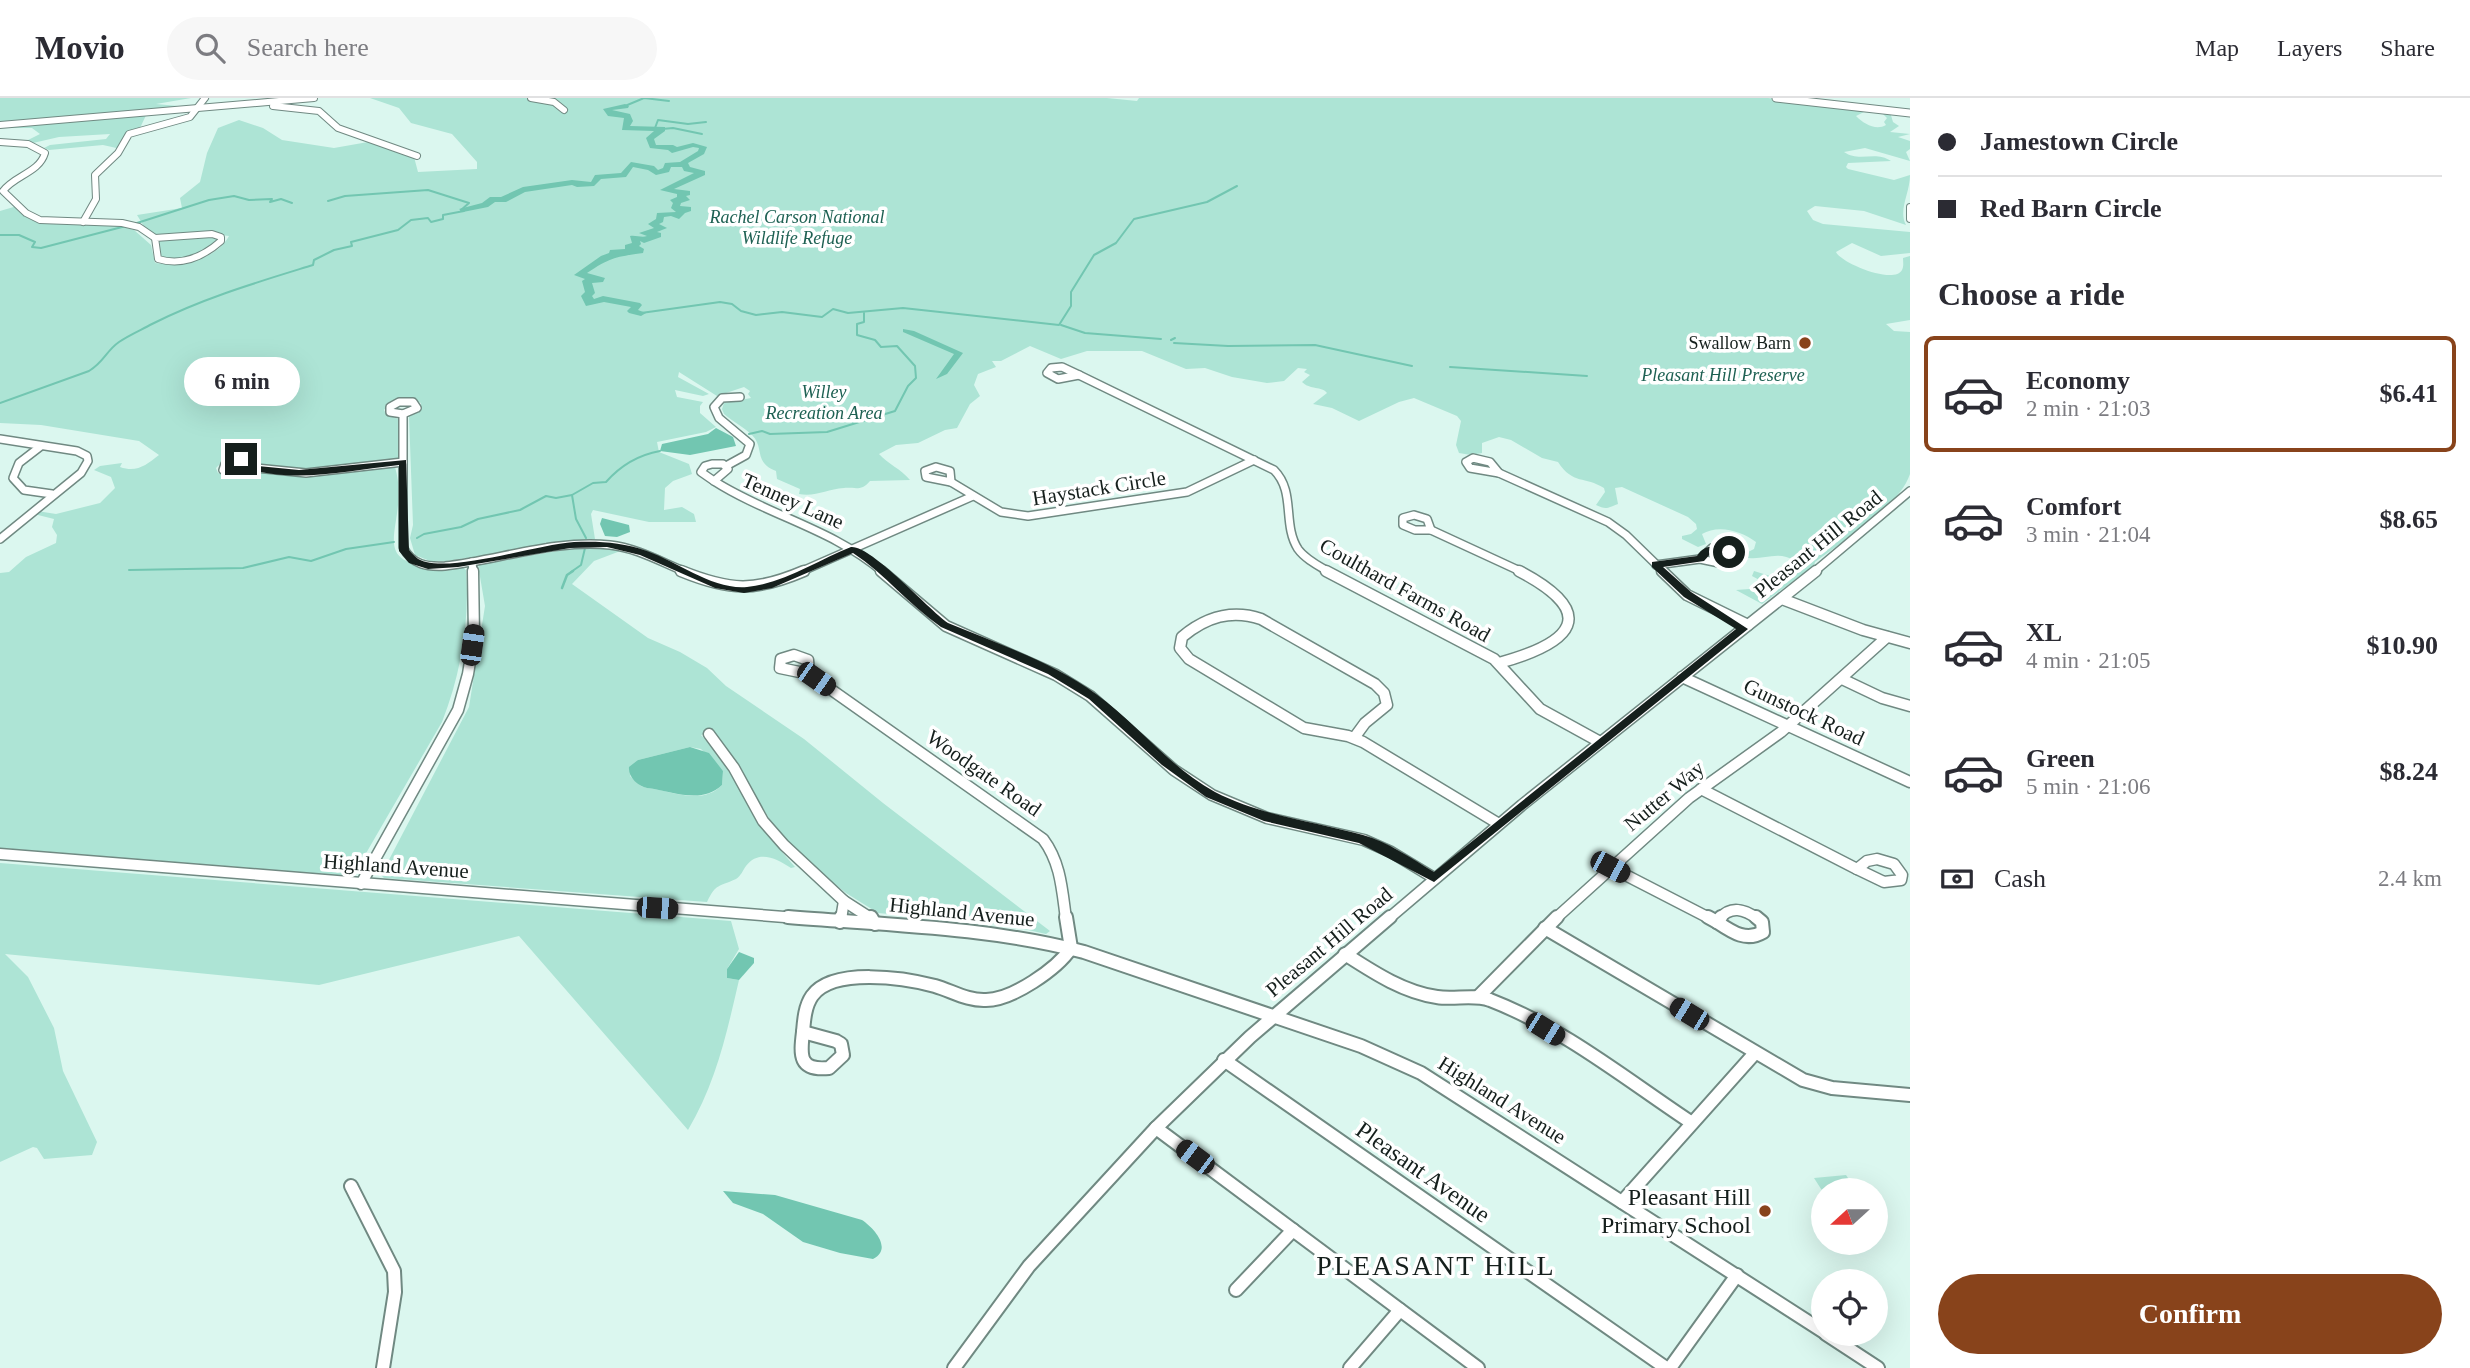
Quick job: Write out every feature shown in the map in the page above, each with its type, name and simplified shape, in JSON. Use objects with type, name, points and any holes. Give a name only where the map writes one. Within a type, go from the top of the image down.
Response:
[{"type":"main road","points":[[1776,98],[1910,113]]},
{"type":"street","points":[[83,222],[96,199],[95,175],[120,150],[127,135],[140,128],[187,118],[205,98]]},
{"type":"street","points":[[0,125],[314,98]]},
{"type":"street","points":[[531,98],[554,102],[564,110]]},
{"type":"street","points":[[270,103],[281,108],[324,113],[338,128],[417,156]]},
{"type":"street","points":[[0,142],[33,145],[45,153],[42,163],[8,183],[0,183]]},
{"type":"street","points":[[8,183],[4,194],[29,216],[51,222],[114,222],[132,225],[155,238],[212,234],[222,240],[197,257],[171,262],[158,259],[155,238]]},
{"type":"street","points":[[1910,207],[1910,219]]},
{"type":"street","name":"Coulthard Farms Road","points":[[1079,375],[1274,470],[1284,480],[1293,537],[1305,556],[1327,571],[1499,663],[1539,709],[1600,742]]},
{"type":"street","name":"Tenney Lane","points":[[740,397],[722,398],[714,407],[717,417],[744,436],[751,446],[744,457],[726,466],[712,464],[702,469],[703,474],[750,504],[854,549],[879,566],[944,625],[1052,672],[1093,697],[1166,763],[1211,794],[1268,818],[1362,839],[1387,850],[1434,878]]},
{"type":"street","points":[[403,414],[403,537],[406,553],[416,562],[428,566],[471,562],[570,545],[607,544],[644,553],[718,586],[744,590],[769,586],[973,496]]},
{"type":"street","points":[[0,439],[78,451],[87,456],[88,461],[80,473],[1,535]]},
{"type":"street","points":[[43,445],[18,461],[9,477],[12,484],[21,490],[53,494]]},
{"type":"street","name":"Haystack Circle","points":[[951,482],[1010,514],[1044,515],[1190,491],[1254,460]]},
{"type":"street","points":[[256,468],[312,473],[403,462]]},
{"type":"street","name":"Tenney Lane","points":[[714,481],[727,473],[729,469],[726,466]]},
{"type":"street","points":[[1499,473],[1608,522],[1684,592],[1745,627]]},
{"type":"street","name":"Pleasant Hill Road","points":[[954,1368],[1029,1266],[1156,1128],[1224,1060],[1499,824],[1892,509],[1910,491]]},
{"type":"street","points":[[1432,530],[1539,583],[1557,595],[1567,609],[1569,624],[1559,640],[1547,647],[1499,663]]},
{"type":"street","points":[[1656,565],[1700,559]]},
{"type":"street","points":[[361,884],[449,729],[463,697],[476,607],[471,562]]},
{"type":"street","points":[[1782,598],[1887,638],[1910,643]]},
{"type":"street","points":[[1354,738],[1365,723],[1387,705],[1384,693],[1375,684],[1261,619],[1247,614],[1219,615],[1182,637],[1180,648],[1189,659],[1293,722],[1311,731],[1354,738],[1499,824]]},
{"type":"street","name":"Nutter Way","points":[[1478,997],[1545,928],[1610,867],[1701,789],[1788,726],[1887,638]]},
{"type":"street","name":"Woodgate Road","points":[[809,674],[1043,839],[1053,852],[1058,865],[1071,948]]},
{"type":"street","name":"Gunstock Road","points":[[1682,677],[1910,782]]},
{"type":"street","points":[[1842,679],[1876,696],[1910,706]]},
{"type":"street","points":[[709,734],[734,768],[770,829],[844,901],[871,916],[875,924]]},
{"type":"street","points":[[1701,789],[1857,869]]},
{"type":"street","name":"Highland Avenue","points":[[0,854],[875,924],[1011,936],[1071,948],[1361,1046],[1421,1073],[1811,1324]]},
{"type":"street","points":[[1610,867],[1717,922]]},
{"type":"street","points":[[840,922],[844,901]]},
{"type":"street","points":[[1545,928],[1755,1053],[1813,1084],[1910,1095]]},
{"type":"street","points":[[803,1032],[811,998],[820,988],[834,981],[860,978],[923,984],[968,998],[991,1000],[1007,996],[1025,986],[1060,961],[1071,948]]},
{"type":"street","points":[[1345,954],[1382,977],[1412,990],[1454,999],[1478,997],[1533,1021],[1692,1123]]},
{"type":"street","points":[[1622,1202],[1755,1053]]},
{"type":"street","name":"Pleasant Avenue","points":[[1224,1060],[1668,1368]]},
{"type":"street","points":[[1156,1128],[1478,1368]]},
{"type":"street","points":[[351,1186],[394,1270],[395,1292],[383,1368]]},
{"type":"street","points":[[1236,1290],[1293,1230]]},
{"type":"street","points":[[1668,1368],[1737,1275]]},
{"type":"street","points":[[1350,1368],[1400,1310]]},
{"type":"street","name":"Highland Avenue","points":[[1845,1346],[1878,1368]]},
{"type":"green space","points":[[0,98],[191,98],[156,104],[189,107],[148,111],[140,128],[133,131],[121,149],[103,145],[49,150],[44,148],[50,145],[106,139],[110,134],[59,137],[33,143],[26,141],[40,134],[32,128],[3,128],[0,124]]},
{"type":"green space","points":[[370,98],[1107,98],[1137,101],[1139,98],[1768,98],[1866,111],[1856,116],[1874,127],[1886,125],[1884,122],[1887,118],[1881,112],[1890,112],[1893,122],[1899,126],[1890,132],[1910,134],[1898,137],[1910,141],[1910,149],[1906,152],[1910,161],[1865,148],[1844,152],[1856,156],[1879,156],[1891,161],[1848,163],[1846,167],[1894,180],[1910,175],[1903,213],[1906,225],[1864,211],[1815,206],[1807,211],[1813,220],[1823,224],[1910,232],[1910,253],[1881,256],[1852,243],[1836,252],[1847,262],[1868,271],[1889,275],[1902,270],[1903,258],[1910,256],[1910,320],[1886,324],[1894,331],[1910,332],[1910,474],[1895,499],[1883,511],[1762,604],[1736,590],[1763,588],[1763,582],[1752,576],[1754,571],[1780,579],[1790,577],[1795,561],[1782,556],[1744,557],[1742,555],[1754,549],[1756,542],[1730,530],[1715,529],[1702,534],[1706,544],[1698,547],[1682,539],[1682,536],[1697,529],[1696,524],[1688,517],[1622,487],[1615,488],[1618,504],[1607,508],[1599,507],[1596,505],[1605,492],[1604,488],[1574,477],[1558,462],[1542,458],[1511,440],[1499,437],[1482,443],[1482,453],[1459,453],[1456,445],[1461,421],[1457,416],[1414,398],[1359,421],[1332,408],[1313,404],[1327,393],[1302,382],[1310,375],[1304,372],[1307,369],[1298,368],[1284,381],[1267,383],[1232,377],[1205,368],[1186,369],[1142,351],[1087,351],[1061,359],[1030,346],[1001,361],[992,361],[996,367],[978,374],[974,385],[980,396],[970,404],[957,428],[945,430],[918,443],[896,445],[879,454],[910,480],[870,481],[861,488],[811,494],[799,494],[800,489],[777,479],[776,471],[764,463],[752,435],[724,414],[724,403],[751,398],[748,394],[750,391],[744,387],[717,396],[679,372],[678,377],[709,394],[703,396],[675,390],[677,397],[703,402],[700,413],[716,427],[706,432],[657,442],[659,452],[689,464],[692,474],[673,481],[665,488],[664,510],[682,507],[694,514],[696,522],[649,522],[593,510],[591,514],[595,539],[550,545],[545,542],[545,546],[447,561],[430,561],[415,555],[410,538],[413,525],[409,416],[419,410],[421,403],[401,401],[384,410],[386,414],[398,419],[399,458],[305,470],[260,465],[252,458],[242,457],[223,461],[216,468],[218,473],[229,476],[257,471],[302,476],[395,467],[399,489],[394,541],[397,553],[407,561],[428,566],[461,566],[466,570],[467,608],[463,647],[449,704],[442,722],[354,874],[349,876],[0,848],[0,573],[9,572],[26,557],[56,543],[57,535],[52,527],[54,519],[34,514],[37,511],[56,514],[100,503],[115,488],[111,477],[94,470],[100,466],[122,463],[120,467],[136,468],[159,455],[139,441],[41,425],[0,423],[0,211],[17,206],[34,218],[113,224],[134,230],[151,245],[155,263],[175,264],[196,260],[215,251],[229,236],[203,233],[158,236],[145,228],[137,215],[182,208],[180,198],[200,182],[207,153],[218,128],[239,120],[263,128],[282,140],[334,148],[368,142],[414,157],[418,172],[477,169],[477,162],[452,134],[411,123],[399,108]]},
{"type":"green space","points":[[211,235],[220,240],[192,256],[177,259],[161,257],[158,241]]},
{"type":"green space","points":[[612,547],[623,550],[594,561],[572,584],[648,638],[707,668],[726,686],[804,739],[1050,931],[1046,934],[1006,925],[878,913],[846,893],[816,869],[776,830],[736,763],[712,733],[701,735],[725,761],[768,836],[795,867],[791,868],[768,857],[757,858],[746,866],[738,878],[716,888],[707,902],[384,878],[381,875],[469,707],[485,606],[478,565],[569,549]],"holes":[[[690,747],[701,749],[723,771],[722,785],[706,795],[687,796],[647,788],[630,776],[638,760]]]},
{"type":"green space","points":[[0,863],[731,921],[739,949],[727,969],[727,978],[739,980],[713,1076],[688,1130],[519,936],[319,985],[5,954],[28,977],[54,1028],[63,1071],[97,1142],[92,1155],[44,1159],[37,1148],[33,1147],[0,1162]]},
{"type":"green space","points":[[1846,1175],[1848,1178],[1814,1178]]},
{"type":"shaded area","points":[[903,329],[914,331],[963,353],[947,374],[936,379],[954,354],[903,332]]},
{"type":"shaded area","points":[[716,428],[733,437],[736,446],[690,455],[660,451],[662,444],[708,434]]},
{"type":"shaded area","points":[[602,518],[629,525],[630,532],[617,537],[605,536],[600,524]]},
{"type":"shaded area","points":[[690,747],[709,753],[723,771],[722,785],[714,791],[696,796],[647,788],[637,783],[630,774],[629,767],[638,760]]},
{"type":"shaded area","points":[[739,952],[754,958],[754,963],[739,980],[727,978],[727,969]]},
{"type":"shaded area","points":[[723,1191],[775,1195],[862,1220],[876,1233],[881,1250],[873,1259],[803,1242],[763,1214],[733,1203]]},
{"type":"waterway","points":[[625,106],[644,98],[669,101]]},
{"type":"waterway","points":[[625,106],[607,109],[611,114],[627,116],[629,121],[625,128],[662,129],[650,138],[653,146],[673,147],[672,151],[693,145],[703,147],[701,152],[684,162],[685,164]]},
{"type":"waterway","points":[[655,128],[658,120],[688,124],[706,122]]},
{"type":"waterway","points":[[662,129],[673,128],[702,134]]},
{"type":"waterway","points":[[463,209],[485,205],[493,199],[503,200],[530,188],[572,183],[594,184],[598,177],[623,175],[631,164],[651,168],[656,173],[666,170],[668,165],[685,164]]},
{"type":"waterway","points":[[641,313],[632,311],[637,305],[603,299],[589,304],[590,300],[586,296],[590,293],[587,281],[600,278],[579,275],[604,258],[616,254],[613,252],[640,251],[628,247],[637,244],[633,238],[644,240],[658,235],[643,233],[663,228],[652,224],[660,220],[660,215],[672,213],[679,216],[681,211],[688,209],[675,208],[677,203],[674,200],[686,200],[680,196],[687,193],[664,190],[702,173],[687,169],[685,164]]},
{"type":"waterway","points":[[641,313],[720,302],[732,304],[741,311],[756,315],[782,312],[822,317],[833,309],[848,313],[903,308],[1059,325],[1071,306],[1071,292],[1094,255],[1116,243],[1134,219],[1207,202],[1237,186]]},
{"type":"waterway","points":[[0,403],[89,371],[123,339],[191,306],[313,265],[314,260],[334,250],[352,246],[351,242],[398,230],[411,220],[428,218],[431,222],[443,219],[443,215],[464,211],[461,210],[469,203],[428,190],[345,196],[328,201]]},
{"type":"waterway","points":[[137,223],[209,200],[234,196],[249,200],[272,199],[270,202],[281,199],[292,203]]},
{"type":"waterway","points":[[0,235],[19,235],[35,242],[32,247],[41,248],[126,226]]},
{"type":"waterway","points":[[749,434],[762,431],[770,434],[827,432],[895,411],[908,386],[916,378],[915,366],[897,346],[881,347],[875,340],[857,335],[857,324],[864,322],[864,313]]},
{"type":"waterway","points":[[1061,325],[1085,333],[1161,339]]},
{"type":"waterway","points":[[1171,340],[1175,338]]},
{"type":"waterway","points":[[1174,343],[1228,346],[1315,345],[1412,366]]},
{"type":"waterway","points":[[1450,367],[1587,376]]},
{"type":"waterway","points":[[572,495],[593,483],[606,482],[637,458],[660,451]]},
{"type":"waterway","points":[[417,538],[424,534],[461,527],[478,519],[520,510],[546,496],[556,498],[572,495]]},
{"type":"waterway","points":[[572,495],[576,519],[586,538]]},
{"type":"waterway","points":[[129,570],[243,568],[289,557],[311,561],[346,549],[394,542]]},
{"type":"waterway","points":[[571,572],[581,565],[585,548]]},
{"type":"waterway","points":[[562,588],[567,575],[573,571]]},
{"type":"place","name":"Swallow Barn","points":[[1805,343]]},
{"type":"place","name":"Pleasant Hill Primary School","points":[[1765,1211]]},
{"type":"district","name":"PLEASANT HILL","points":[[1436,1265]]},
{"type":"route","points":[[241,459],[256,468],[299,473],[403,462],[404,551],[413,561],[428,566],[458,564],[570,545],[607,544],[644,553],[718,586],[744,590],[769,586],[854,549],[872,560],[944,625],[1052,672],[1093,697],[1166,763],[1211,794],[1245,810],[1288,824],[1362,839],[1387,850],[1434,878],[1743,629],[1687,595],[1656,565],[1700,559],[1712,548],[1729,552]]},
{"type":"park label","name":"Rachel Carson National Wildlife Refuge","points":[[797,227]]},
{"type":"park label","name":"Pleasant Hill Preserve","points":[[1723,375]]},
{"type":"park label","name":"Willey Recreation Area","points":[[824,402]]}]
